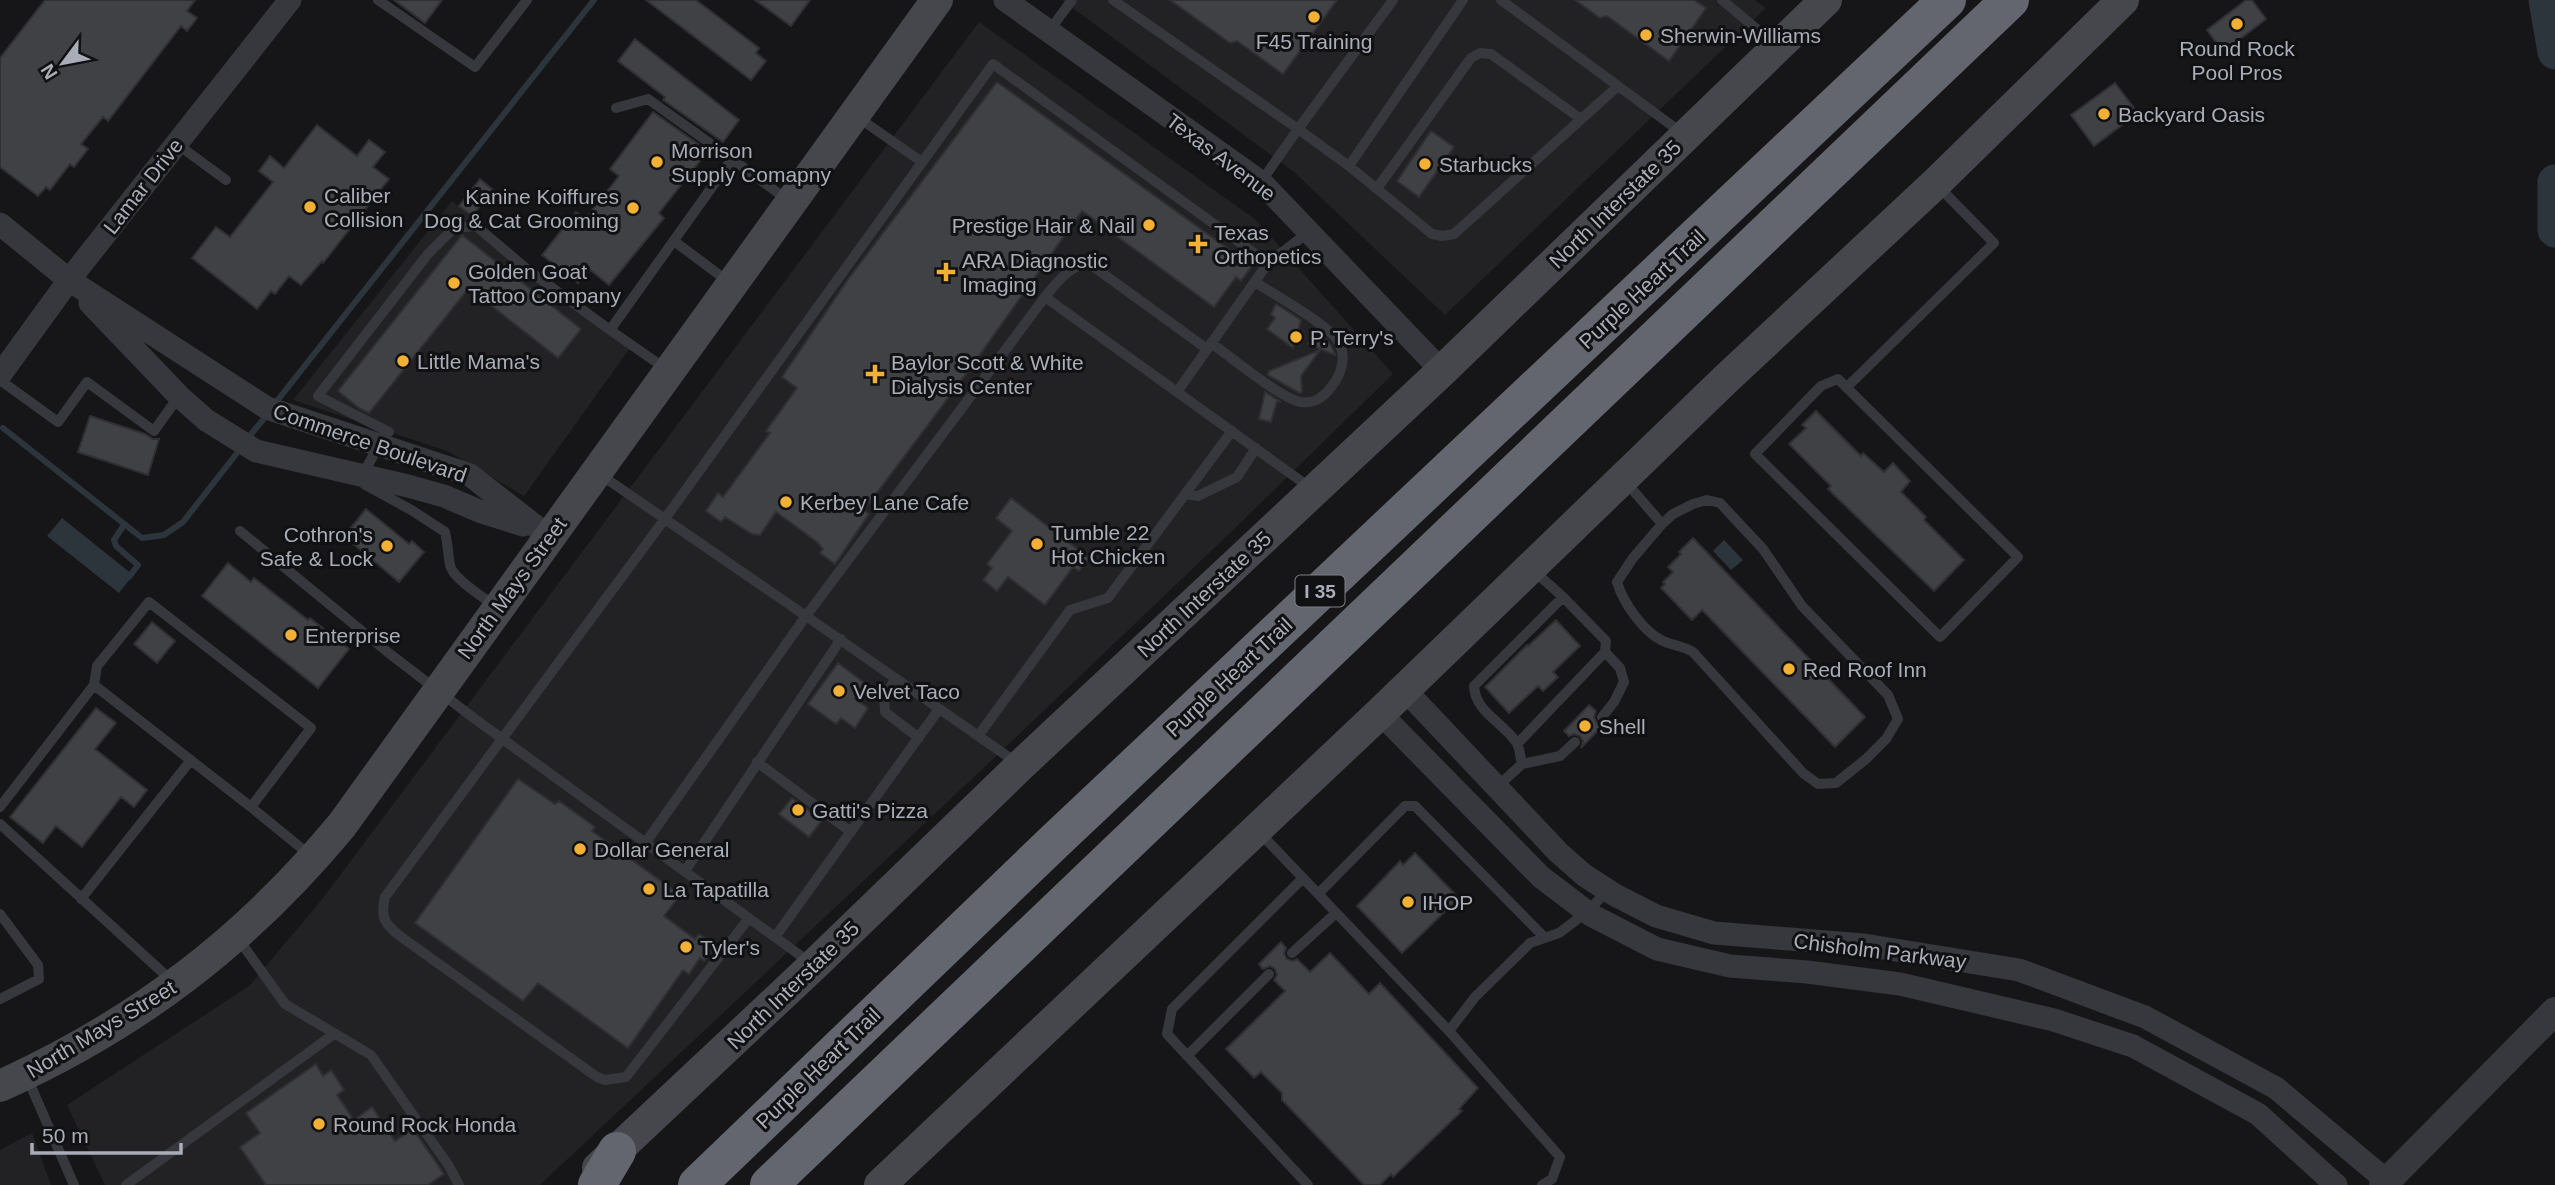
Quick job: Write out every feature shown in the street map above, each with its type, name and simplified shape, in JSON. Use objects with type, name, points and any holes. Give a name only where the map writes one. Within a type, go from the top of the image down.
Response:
[{"type":"highway","name":"Purple Heart Trail","points":[[697,1185],[1045,851],[1947,0]]},
{"type":"highway","name":"I 35","points":[[769,1185],[2010,0]]},
{"type":"highway","points":[[597,1185],[617,1151]]},
{"type":"main road","name":"North Mays Street","points":[[13,1080],[99,1035],[176,986],[236,936],[314,858],[342,825],[937,0]]},
{"type":"main road","points":[[880,1185],[1405,690],[1727,378],[1936,183],[2123,0]]},
{"type":"main road","name":"North Interstate 35","points":[[579,1185],[1441,371],[1779,48],[1823,1]]},
{"type":"street","name":"Lamar Drive","points":[[0,377],[69,281],[290,0]]},
{"type":"street","name":"Texas Avenue","points":[[1005,0],[1261,183],[1310,231],[1441,371]]},
{"type":"street","name":"Commerce Boulevard","points":[[0,224],[69,281],[267,408],[384,438],[470,475],[548,536]]},
{"type":"street","name":"Commerce Boulevard","points":[[69,281],[179,396],[206,420],[256,451],[363,474],[444,496],[548,536]]},
{"type":"street","name":"Chisholm Parkway","points":[[1405,690],[1584,875],[1656,916],[1714,933],[1864,945],[2019,970],[2145,1017],[2276,1088],[2385,1183]]},
{"type":"street","name":"Chisholm Parkway","points":[[1380,713],[1541,877],[1587,912],[1657,949],[1730,966],[1807,972],[1900,985],[2054,1020],[2133,1046],[2258,1114],[2336,1185]]},
{"type":"street","points":[[1474,809],[1497,786]]},
{"type":"street","points":[[2385,1183],[2555,1012]]},
{"type":"lane","points":[[378,0],[475,67],[527,0]]},
{"type":"lane","points":[[1049,31],[1072,0]]},
{"type":"lane","points":[[1113,0],[1378,187],[1433,234],[1442,236],[1454,234],[1618,86]]},
{"type":"lane","points":[[1261,183],[1393,0]]},
{"type":"lane","points":[[1349,166],[1464,0]]},
{"type":"lane","points":[[1501,0],[1685,136]]},
{"type":"lane","points":[[1722,0],[1779,48]]},
{"type":"lane","points":[[1378,187],[1471,58],[1480,53],[1491,54],[1581,120]]},
{"type":"lane","points":[[749,918],[626,1077],[605,1080],[597,1077],[404,939],[387,926],[382,910],[385,897],[664,520],[993,64],[1268,264]]},
{"type":"lane","points":[[616,108],[648,99],[791,202]]},
{"type":"lane","points":[[854,114],[922,162]]},
{"type":"lane","points":[[177,144],[226,180]]},
{"type":"lane","points":[[610,330],[732,159]]},
{"type":"lane","points":[[1847,387],[1994,243],[1936,183]]},
{"type":"lane","points":[[497,608],[455,575],[450,567],[451,556],[445,532],[413,510],[363,484],[363,474],[384,438],[318,396],[428,254],[454,228],[476,226],[528,270],[669,372]]},
{"type":"lane","points":[[1177,392],[1268,264],[1310,231]]},
{"type":"lane","points":[[674,240],[732,285]]},
{"type":"lane","points":[[646,842],[806,616],[1063,274],[1072,267],[1087,262],[1284,395],[1300,402],[1312,402],[1324,397],[1343,367],[1338,341],[1324,328],[1255,282]]},
{"type":"lane","points":[[1045,297],[1314,491]]},
{"type":"lane","points":[[0,377],[58,422],[87,382],[154,431],[179,396]]},
{"type":"lane","points":[[1838,379],[1847,387],[2018,557],[1940,637],[1755,454],[1821,386],[1838,379]]},
{"type":"lane","points":[[978,736],[1070,610],[1108,598],[1232,431]]},
{"type":"lane","points":[[1187,494],[1198,496],[1237,477],[1256,449]]},
{"type":"lane","points":[[596,472],[1021,765]]},
{"type":"lane","points":[[1623,479],[1662,524]]},
{"type":"lane","points":[[1707,500],[1720,503],[1763,549],[1802,606],[1888,695],[1898,719],[1886,739],[1836,783],[1818,784],[1803,773],[1692,652],[1686,647],[1659,640],[1630,611],[1617,582],[1662,524],[1672,514],[1692,504],[1707,500]]},
{"type":"lane","points":[[240,531],[438,691],[814,965]]},
{"type":"lane","points":[[1518,743],[1605,652],[1606,641],[1530,568]]},
{"type":"lane","points":[[1522,764],[1518,743],[1479,705],[1474,686],[1563,597]]},
{"type":"lane","points":[[0,807],[94,685],[97,666],[149,601],[311,728],[251,807]]},
{"type":"lane","points":[[685,871],[841,639]]},
{"type":"lane","points":[[1602,717],[1614,702],[1624,682],[1620,668],[1605,652]]},
{"type":"lane","points":[[895,679],[884,696],[885,712],[919,738]]},
{"type":"lane","points":[[94,685],[314,858]]},
{"type":"lane","points":[[775,937],[939,709]]},
{"type":"lane","points":[[1497,786],[1522,764],[1560,756],[1575,742]]},
{"type":"lane","points":[[81,899],[191,760]]},
{"type":"lane","points":[[757,762],[851,832]]},
{"type":"lane","points":[[1318,894],[1405,806],[1415,806],[1545,937]]},
{"type":"lane","points":[[0,824],[176,986]]},
{"type":"lane","points":[[1257,830],[1449,1031],[1560,1157],[1552,1179],[1542,1185]]},
{"type":"lane","points":[[1303,878],[1172,1009],[1167,1034],[1308,1185]]},
{"type":"lane","points":[[1449,1031],[1475,997],[1530,943],[1559,933],[1587,912],[1608,890]]},
{"type":"lane","points":[[1292,953],[1336,913]]},
{"type":"lane","points":[[0,914],[38,965],[39,979],[0,999]]},
{"type":"lane","points":[[236,936],[285,1004],[371,1055],[449,1166],[459,1185]]},
{"type":"lane","points":[[1187,1056],[1269,974]]},
{"type":"lane","points":[[126,1185],[334,1034]]},
{"type":"lane","points":[[13,1080],[74,1185]]},
{"type":"shaded area","points":[[1062,0],[1755,0],[1766,8],[1445,315],[1294,172]]},
{"type":"shaded area","points":[[979,22],[1256,220],[1393,374],[991,761],[540,1185],[105,1185],[67,1105],[249,986],[320,902]]},
{"type":"shaded area","points":[[452,201],[630,348],[524,496],[447,451],[293,400]]},
{"type":"shaded area","points":[[62,518],[133,575],[119,593],[47,536]]},
{"type":"shaded area","points":[[1724,540],[1743,560],[1731,570],[1713,551]]},
{"type":"shaded area","points":[[32,1133],[51,1185],[0,1185],[0,1150]]},
{"type":"building","points":[[45,0],[195,0],[187,11],[197,18],[187,31],[181,26],[108,121],[103,117],[81,144],[88,149],[74,167],[70,164],[50,190],[46,187],[38,196],[0,167],[0,58]]},
{"type":"building","points":[[394,0],[442,0],[425,23]]},
{"type":"building","points":[[646,0],[696,0],[759,48],[756,53],[766,61],[751,80]]},
{"type":"building","points":[[755,0],[810,0],[791,26]]},
{"type":"building","points":[[1170,0],[1337,0],[1283,74],[1237,41],[1230,43]]},
{"type":"building","points":[[1575,0],[1694,0],[1706,8],[1669,61],[1607,16],[1600,18]]},
{"type":"building","name":"Round Rock Pool Pros","points":[[2246,0],[2252,0],[2266,19],[2223,52],[2207,30]]},
{"type":"building","points":[[635,39],[739,120],[723,142],[663,100],[665,97],[618,61]]},
{"type":"building","points":[[997,82],[1252,266],[1241,281],[1236,277],[1214,307],[1082,211],[969,370],[864,510],[869,514],[835,564],[820,553],[823,549],[817,542],[776,512],[760,535],[752,534],[725,517],[721,522],[706,511],[718,493],[723,497],[770,433],[766,431],[797,388],[782,377],[849,278]]},
{"type":"building","name":"Backyard Oasis","points":[[2115,83],[2138,113],[2094,146],[2071,115]]},
{"type":"building","points":[[653,112],[708,151],[659,213],[664,218],[609,285],[589,269],[578,283],[542,255],[576,212],[585,219],[619,176],[610,169]]},
{"type":"building","name":"Caliber Collision","points":[[317,125],[357,156],[369,140],[385,152],[373,167],[389,179],[323,263],[322,261],[301,285],[289,276],[275,294],[271,291],[257,309],[192,258],[216,227],[230,237],[273,182],[259,171],[270,156],[284,168]]},
{"type":"building","name":"Starbucks","points":[[1431,131],[1454,147],[1419,197],[1397,181]]},
{"type":"building","points":[[480,179],[493,190],[472,216],[459,206]]},
{"type":"building","points":[[462,235],[581,329],[558,358],[469,288],[369,413],[359,408],[338,391]]},
{"type":"building","points":[[1276,304],[1301,320],[1293,348],[1267,329],[1275,318],[1271,314]]},
{"type":"building","points":[[1319,333],[1331,345],[1335,355],[1308,344]]},
{"type":"building","points":[[1320,350],[1301,376],[1300,393],[1268,375],[1269,371]]},
{"type":"building","points":[[1265,392],[1281,402],[1277,401],[1271,422],[1259,419]]},
{"type":"building","points":[[1816,411],[1861,456],[1863,453],[1884,472],[1893,463],[1910,481],[1901,492],[1926,517],[1924,520],[1964,560],[1934,591],[1828,489],[1831,486],[1789,444],[1806,428],[1802,425]]},
{"type":"building","points":[[90,416],[159,439],[148,475],[78,452]]},
{"type":"building","name":"Tumble 22 Hot Chicken","points":[[1011,498],[1089,558],[1079,571],[1073,567],[1045,605],[1008,577],[997,591],[983,580],[992,568],[987,564],[1012,531],[996,518]]},
{"type":"building","name":"Cothron's Safe & Lock","points":[[366,509],[409,544],[412,541],[424,552],[399,582],[344,536]]},
{"type":"building","name":"Red Roof Inn","points":[[1693,538],[1865,717],[1835,747],[1702,610],[1692,620],[1661,588],[1673,572],[1668,567]]},
{"type":"building","name":"Enterprise","points":[[228,563],[251,582],[254,578],[349,649],[318,688],[202,596]]},
{"type":"building","name":"Shell","points":[[1556,620],[1580,646],[1553,672],[1558,677],[1543,691],[1538,686],[1509,713],[1485,687]]},
{"type":"building","points":[[152,622],[175,641],[157,663],[134,644]]},
{"type":"building","name":"Velvet Taco","points":[[838,663],[866,684],[855,699],[868,708],[855,728],[841,718],[836,724],[808,704]]},
{"type":"building","name":"Shell","points":[[1589,705],[1596,711],[1594,717],[1597,723],[1604,724],[1581,748],[1583,741],[1580,736],[1569,736],[1564,731]]},
{"type":"building","points":[[96,708],[116,723],[95,749],[147,790],[134,807],[121,797],[82,847],[56,826],[43,843],[10,817]]},
{"type":"building","points":[[518,779],[555,804],[559,801],[595,827],[592,831],[680,895],[664,916],[695,939],[699,934],[716,946],[704,961],[700,958],[689,974],[683,970],[628,1048],[538,983],[523,1001],[415,923]]},
{"type":"building","name":"Gatti's Pizza","points":[[792,798],[822,820],[809,837],[779,814]]},
{"type":"building","name":"IHOP","points":[[1415,853],[1459,898],[1402,953],[1357,906],[1400,861],[1403,865]]},
{"type":"building","points":[[1281,942],[1286,948],[1284,954],[1287,959],[1297,959],[1310,972],[1330,953],[1369,994],[1380,983],[1478,1088],[1459,1109],[1462,1111],[1393,1177],[1391,1174],[1380,1185],[1364,1185],[1282,1100],[1282,1093],[1261,1072],[1254,1078],[1226,1049],[1285,991],[1274,980],[1277,975],[1275,969],[1270,966],[1263,969],[1259,964]]},
{"type":"building","name":"Round Rock Honda","points":[[316,1064],[323,1076],[331,1070],[344,1090],[337,1095],[354,1120],[372,1107],[395,1141],[413,1129],[444,1174],[428,1185],[266,1185],[240,1147],[260,1133],[246,1113]]},
{"type":"waterway","points":[[273,406],[594,0]]},
{"type":"waterway","points":[[2546,0],[2555,52]]},
{"type":"waterway","points":[[2555,182],[2555,230]]},
{"type":"waterway","points":[[247,439],[267,415]]},
{"type":"waterway","points":[[3,428],[142,538],[164,535],[183,522],[241,448]]},
{"type":"waterway","points":[[124,525],[114,540],[116,546],[138,565],[129,577]]},
{"type":"place","name":"F45 Training","points":[[1314,17]]},
{"type":"place","name":"Round Rock Pool Pros","points":[[2237,24]]},
{"type":"place","name":"Sherwin-Williams","points":[[1646,35]]},
{"type":"place","name":"Backyard Oasis","points":[[2104,114]]},
{"type":"place","name":"Morrison Supply Comapny","points":[[657,162]]},
{"type":"place","name":"Starbucks","points":[[1425,164]]},
{"type":"place","name":"Caliber Collision","points":[[310,207]]},
{"type":"place","name":"Kanine Koiffures Dog & Cat Grooming","points":[[633,208]]},
{"type":"place","name":"Prestige Hair & Nail","points":[[1149,225]]},
{"type":"place","name":"Texas Orthopetics","points":[[1198,244]]},
{"type":"place","name":"ARA Diagnostic Imaging","points":[[946,272]]},
{"type":"place","name":"Golden Goat Tattoo Company","points":[[454,283]]},
{"type":"place","name":"P. Terry's","points":[[1296,337]]},
{"type":"place","name":"Little Mama's","points":[[403,361]]},
{"type":"place","name":"Baylor Scott & White Dialysis Center","points":[[875,374]]},
{"type":"place","name":"Kerbey Lane Cafe","points":[[786,502]]},
{"type":"place","name":"Tumble 22 Hot Chicken","points":[[1037,544]]},
{"type":"place","name":"Cothron's Safe & Lock","points":[[387,546]]},
{"type":"place","name":"Enterprise","points":[[291,635]]},
{"type":"place","name":"Red Roof Inn","points":[[1789,669]]},
{"type":"place","name":"Velvet Taco","points":[[839,691]]},
{"type":"place","name":"Shell","points":[[1585,726]]},
{"type":"place","name":"Gatti's Pizza","points":[[798,810]]},
{"type":"place","name":"Dollar General","points":[[580,849]]},
{"type":"place","name":"La Tapatilla","points":[[649,889]]},
{"type":"place","name":"IHOP","points":[[1408,902]]},
{"type":"place","name":"Tyler's","points":[[686,947]]},
{"type":"place","name":"Round Rock Honda","points":[[319,1124]]}]
